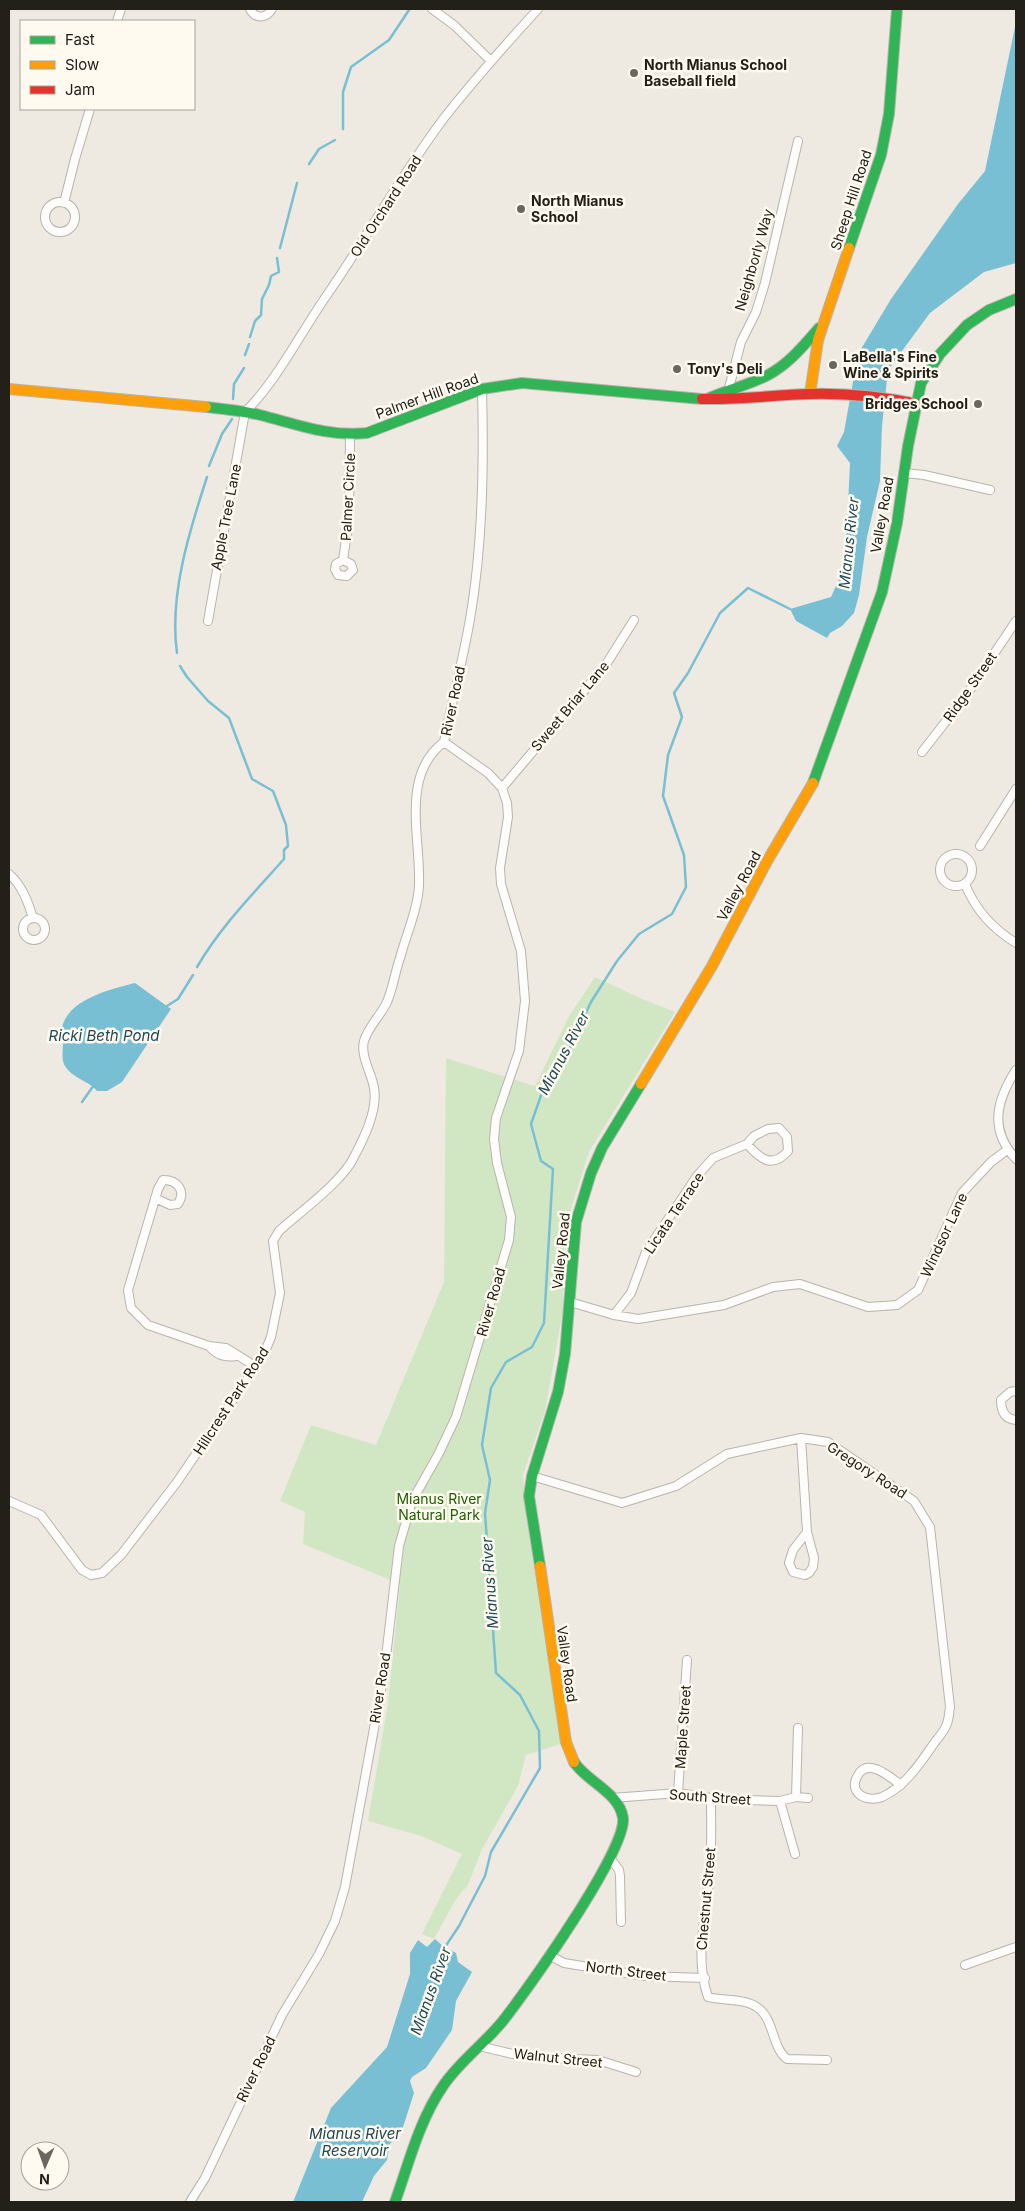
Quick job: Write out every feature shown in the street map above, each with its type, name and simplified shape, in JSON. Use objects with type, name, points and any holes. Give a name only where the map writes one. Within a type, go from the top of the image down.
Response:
[{"type":"street","points":[[250,9],[253,14],[260,16],[268,14],[272,9]]},
{"type":"street","points":[[432,9],[454,25],[491,61]]},
{"type":"street","name":"Old Orchard Road","points":[[245,412],[261,396],[444,118],[491,61],[538,9]]},
{"type":"street","name":"Sheep Hill Road","points":[[810,394],[818,340],[881,155],[890,97],[897,9]]},
{"type":"street","points":[[64,203],[90,110]]},
{"type":"street","name":"Neighborly Way","points":[[729,388],[741,342],[756,312],[765,283],[798,141]]},
{"type":"street","name":"Valley Road","points":[[395,2202],[431,2107],[442,2086],[500,2024],[549,1955],[610,1858],[619,1840],[623,1824],[621,1812],[612,1798],[578,1768],[566,1742],[529,1496],[532,1476],[558,1392],[565,1354],[576,1222],[582,1197],[602,1148],[712,966],[766,863],[816,778],[882,592],[897,523],[904,473],[921,383],[940,354],[967,325],[988,310],[1016,299]]},
{"type":"street","points":[[706,399],[729,388],[768,374],[800,350],[825,322]]},
{"type":"street","name":"Palmer Hill Road","points":[[9,388],[245,412],[333,433],[350,435],[367,433],[482,389],[522,383],[706,399],[739,400],[810,394],[894,399],[917,404]]},
{"type":"street","name":"River Road","points":[[190,2202],[205,2178],[282,2015],[319,1954],[335,1921],[345,1887],[384,1674],[399,1546],[412,1501],[438,1456],[456,1417],[509,1240],[511,1217],[496,1163],[494,1139],[496,1118],[519,1051],[525,1001],[521,951],[501,884],[500,868],[508,817],[507,803],[502,788],[488,773],[444,742],[470,618],[477,555],[480,514],[482,389]]},
{"type":"street","name":"Apple Tree Lane","points":[[208,621],[245,412]]},
{"type":"street","name":"Palmer Circle","points":[[344,560],[349,519],[350,435]]},
{"type":"street","points":[[904,473],[924,474],[990,490]]},
{"type":"street","name":"Sweet Briar Lane","points":[[502,788],[605,666],[634,620]]},
{"type":"street","name":"Ridge Street","points":[[922,752],[965,697],[1016,621]]},
{"type":"street","name":"Hillcrest Park Road","points":[[9,1501],[41,1515],[82,1570],[91,1575],[102,1573],[121,1555],[166,1497],[264,1354],[271,1337],[280,1293],[273,1241],[279,1231],[347,1170],[367,1129],[373,1109],[374,1090],[364,1055],[364,1039],[387,1003],[415,906],[419,886],[418,837],[415,811],[417,790],[425,762],[432,751],[444,742]]},
{"type":"street","points":[[980,846],[1016,790]]},
{"type":"street","points":[[958,855],[968,860],[972,871],[965,884],[954,886],[942,878],[940,867],[947,857],[958,855]]},
{"type":"street","points":[[9,874],[15,880],[27,900],[33,918]]},
{"type":"street","points":[[965,884],[969,895],[989,923],[1016,944]]},
{"type":"street","points":[[1016,1070],[1006,1086],[998,1112],[998,1126],[1007,1150],[1016,1159]]},
{"type":"street","name":"Licata Terrace","points":[[614,1315],[631,1293],[646,1252],[697,1176],[713,1158],[747,1144],[754,1136],[768,1129],[779,1128],[787,1138],[788,1151],[781,1159],[769,1161],[759,1157],[747,1144]]},
{"type":"street","name":"Windsor Lane","points":[[614,1315],[638,1318],[724,1305],[773,1287],[800,1284],[868,1307],[897,1305],[918,1290],[962,1193],[991,1162],[1007,1150]]},
{"type":"street","points":[[155,1198],[128,1290],[131,1308],[148,1325],[209,1346],[226,1348],[236,1356],[256,1366]]},
{"type":"street","points":[[570,1302],[614,1315]]},
{"type":"street","points":[[1016,1391],[1010,1392],[1001,1400],[1003,1413],[1009,1419],[1016,1420]]},
{"type":"street","points":[[801,1438],[807,1532],[814,1558],[813,1567],[809,1573],[800,1575],[793,1572],[789,1563],[793,1550],[807,1532]]},
{"type":"street","name":"Gregory Road","points":[[532,1476],[622,1503],[676,1486],[727,1454],[801,1438],[828,1442],[914,1501],[930,1527],[950,1707],[946,1726],[921,1762],[901,1785],[884,1796],[868,1800],[860,1796],[856,1789],[858,1773],[872,1768],[886,1774],[901,1785]]},
{"type":"street","name":"Maple Street","points":[[678,1793],[687,1660]]},
{"type":"street","points":[[796,1797],[798,1728]]},
{"type":"street","name":"South Street","points":[[612,1798],[678,1793],[711,1798],[780,1801],[796,1797],[808,1798]]},
{"type":"street","name":"Chestnut Street","points":[[711,1798],[710,1867],[701,1938],[701,1962],[708,1997],[752,2004],[760,2008],[770,2025],[782,2055],[787,2059],[827,2060]]},
{"type":"street","points":[[780,1801],[796,1854]]},
{"type":"street","points":[[610,1858],[619,1870],[621,1922]]},
{"type":"street","points":[[965,1965],[1016,1947]]},
{"type":"street","name":"North Street","points":[[549,1955],[564,1963],[644,1976],[705,1978]]},
{"type":"street","name":"Walnut Street","points":[[479,2046],[513,2054],[545,2058],[598,2060],[636,2072]]},
{"type":"green space","name":"Mianus River Natural Park","points":[[595,977],[675,1012],[589,1152],[569,1215],[564,1257],[563,1310],[545,1411],[523,1475],[527,1523],[561,1744],[526,1755],[518,1786],[482,1849],[468,1885],[456,1899],[434,1939],[422,1934],[462,1854],[421,1836],[368,1821],[388,1703],[400,1584],[303,1544],[305,1512],[280,1501],[311,1425],[376,1445],[444,1282],[446,1058],[535,1086],[569,1016]]},
{"type":"water","points":[[1016,22],[1016,263],[984,272],[930,313],[888,370],[882,426],[880,481],[867,537],[859,595],[854,613],[842,626],[830,633],[827,638],[796,621],[790,609],[831,597],[845,566],[850,463],[837,446],[844,432],[858,354],[891,299],[958,204],[985,171]]},
{"type":"water","name":"Ricki Beth Pond","points":[[135,983],[171,1009],[122,1082],[107,1091],[97,1091],[72,1074],[64,1064],[62,1055],[63,1024],[75,1007],[84,1001],[104,992]]},
{"type":"water","name":"Mianus River Reservoir","points":[[435,1939],[444,1947],[456,1953],[458,1962],[472,1972],[456,2001],[452,2030],[426,2068],[412,2077],[410,2081],[414,2093],[402,2130],[390,2144],[387,2160],[374,2176],[362,2202],[293,2202],[331,2108],[387,2047],[410,1974],[410,1953],[418,1940],[427,1947]]},
{"type":"waterway","points":[[343,129],[343,92],[351,67],[389,40],[409,10]]},
{"type":"waterway","points":[[309,164],[319,149],[335,140]]},
{"type":"waterway","points":[[280,248],[297,183]]},
{"type":"waterway","points":[[250,337],[255,321],[261,315],[262,299],[271,276],[279,272],[277,258]]},
{"type":"waterway","points":[[245,355],[249,344]]},
{"type":"waterway","points":[[233,399],[234,384],[244,368]]},
{"type":"waterway","points":[[209,466],[222,434],[232,419]]},
{"type":"waterway","points":[[177,653],[175,631],[178,587],[187,542],[207,477]]},
{"type":"waterway","name":"Mianus River","points":[[443,1950],[459,1926],[485,1876],[491,1852],[540,1768],[539,1731],[520,1695],[496,1673],[485,1513],[490,1480],[482,1445],[491,1388],[506,1362],[532,1347],[544,1323],[553,1169],[541,1161],[531,1124],[544,1087],[568,1052],[591,1002],[617,961],[639,934],[672,914],[686,887],[684,855],[663,796],[668,755],[682,717],[674,693],[688,673],[720,613],[748,588],[790,609]]},
{"type":"waterway","points":[[180,666],[208,701],[229,718],[252,779],[273,791],[286,825],[288,846],[284,850],[284,859],[227,924],[197,967]]},
{"type":"waterway","points":[[167,1006],[178,999],[193,975]]},
{"type":"waterway","points":[[82,1102],[94,1085]]},
{"type":"traffic: fast","points":[[849,248],[881,155],[889,114],[897,9]]},
{"type":"traffic: fast","points":[[813,783],[882,592],[897,523],[908,446],[921,383],[940,354],[967,325],[989,310],[1016,299]]},
{"type":"traffic: fast","points":[[707,399],[753,382],[776,371],[796,354],[819,328]]},
{"type":"traffic: fast","points":[[206,407],[233,410],[300,426],[353,434],[367,433],[482,389],[522,383],[702,399]]},
{"type":"traffic: fast","points":[[540,1566],[529,1496],[532,1476],[558,1392],[565,1354],[576,1222],[591,1173],[602,1148],[641,1084]]},
{"type":"traffic: fast","points":[[395,2202],[415,2142],[435,2099],[449,2077],[502,2022],[532,1982],[593,1889],[620,1835],[623,1818],[615,1801],[574,1762]]},
{"type":"traffic: slow","points":[[810,394],[818,340],[849,248]]},
{"type":"traffic: slow","points":[[9,389],[206,407]]},
{"type":"traffic: slow","points":[[641,1084],[712,966],[766,863],[813,783]]},
{"type":"traffic: slow","points":[[540,1566],[566,1742],[574,1762]]},
{"type":"traffic: jam","points":[[702,399],[837,394],[877,397],[917,404]]},
{"type":"place","name":"North Mianus School Baseball field","points":[[634,73]]},
{"type":"place","name":"North Mianus School","points":[[521,209]]},
{"type":"place","name":"LaBella's Fine Wine & Spirits","points":[[833,365]]},
{"type":"place","name":"Tony's Deli","points":[[677,369]]},
{"type":"place","name":"Bridges School","points":[[978,404]]}]
